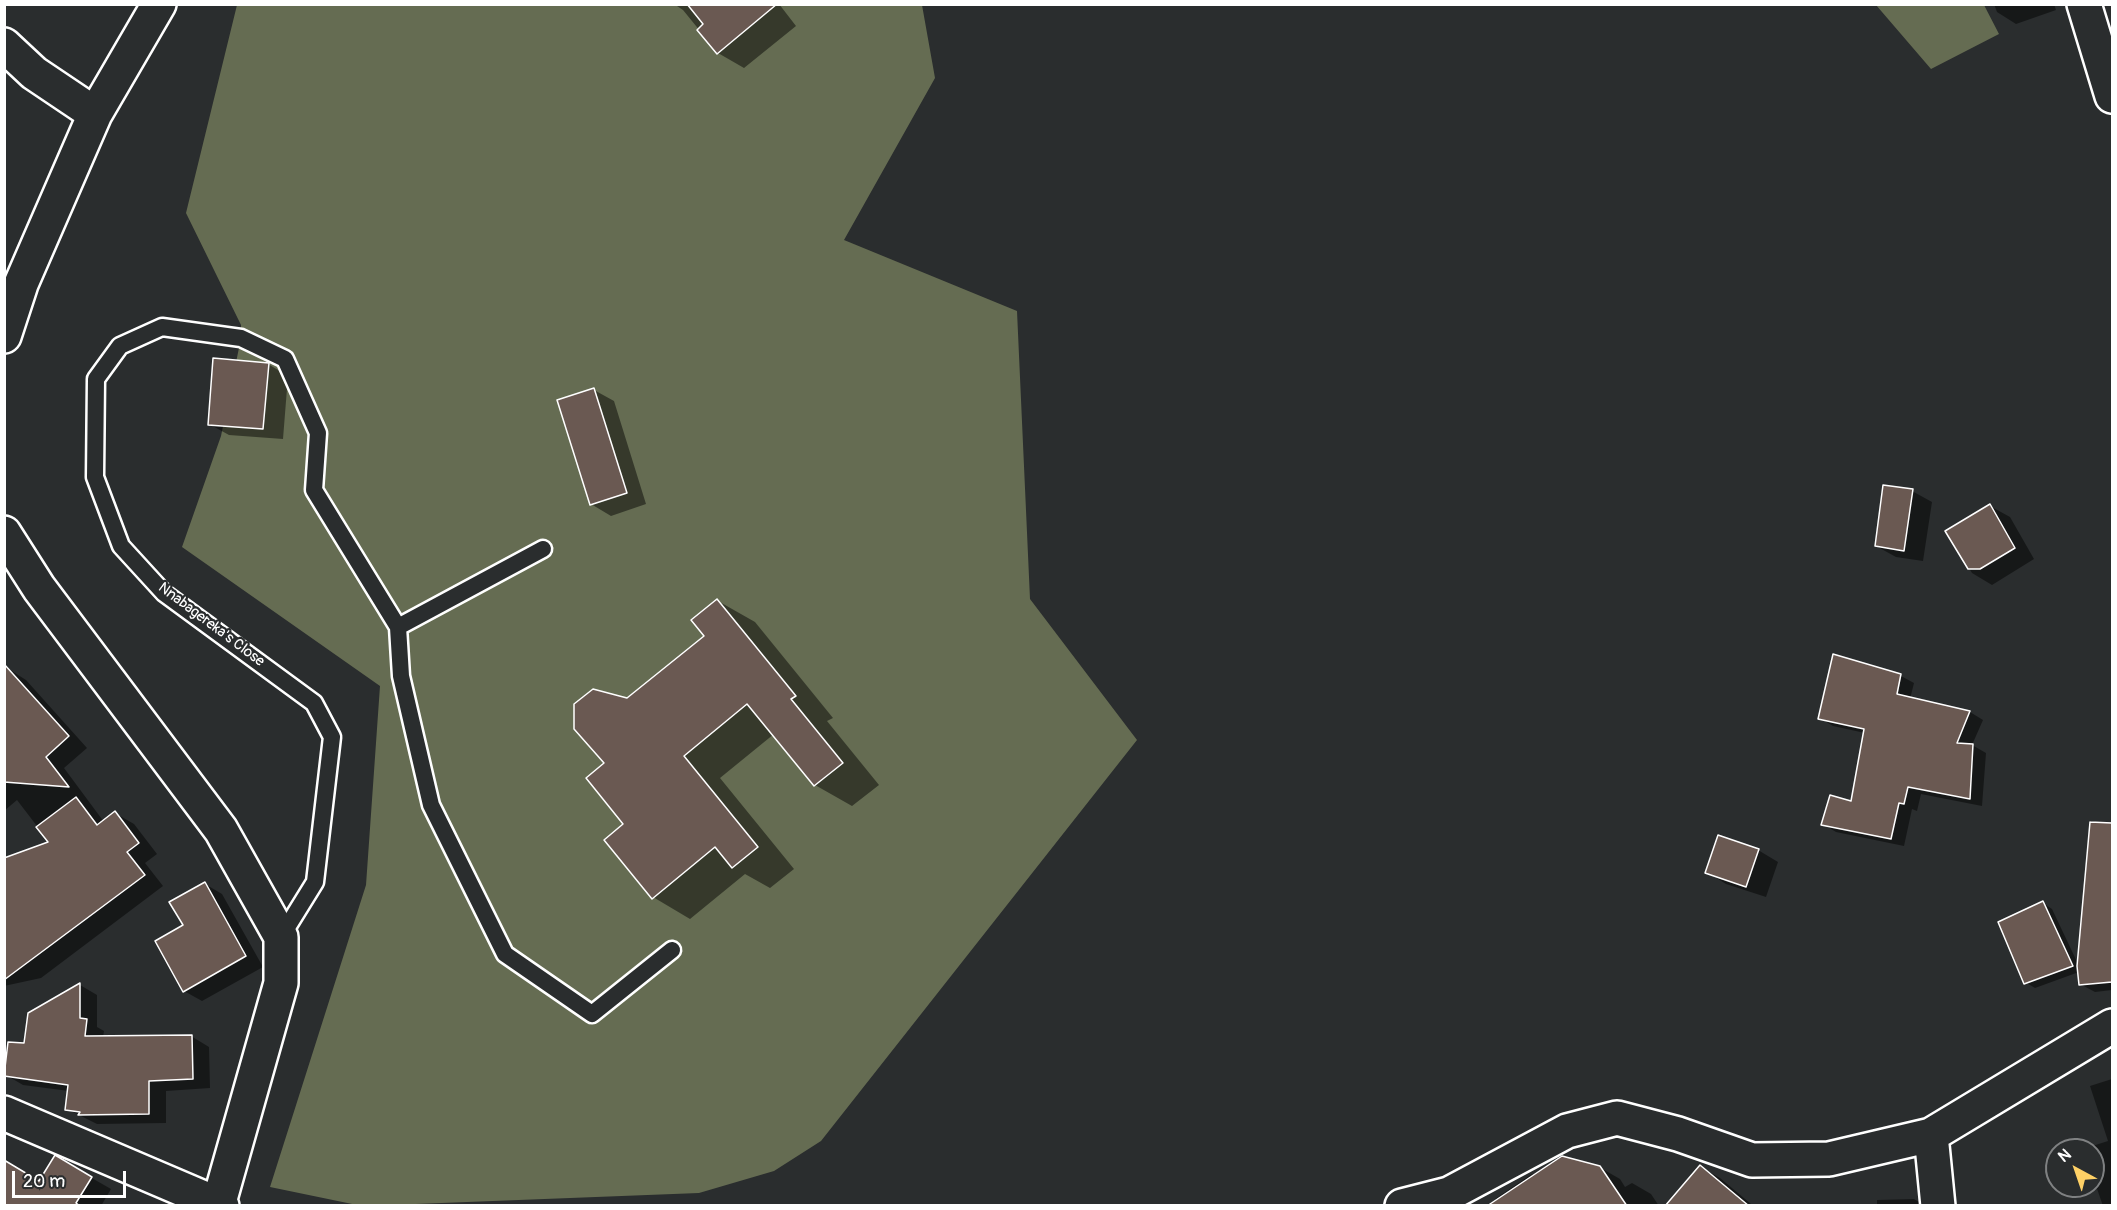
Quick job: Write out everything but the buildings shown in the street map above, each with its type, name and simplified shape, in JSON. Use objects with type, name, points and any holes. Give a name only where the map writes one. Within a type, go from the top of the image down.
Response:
[{"type":"street","points":[[4,336],[21,284],[96,114],[159,4]]},
{"type":"street","points":[[2084,4],[2112,96]]},
{"type":"street","points":[[4,45],[34,73],[96,114]]},
{"type":"street","points":[[4,533],[39,588],[221,830],[281,937],[281,983],[220,1205],[4,1113]]},
{"type":"street","points":[[1402,1206],[1449,1194],[1567,1131],[1617,1118],[1678,1134],[1752,1160],[1829,1160],[1931,1135],[2112,1026]]},
{"type":"street","points":[[1931,1135],[1938,1206]]},
{"type":"lane","name":"Nnabagereka's Close","points":[[281,937],[315,882],[332,737],[314,703],[157,586],[121,546],[95,477],[96,379],[120,346],[162,327],[241,338],[285,359],[318,433],[314,490],[398,627]]},
{"type":"lane","points":[[543,549],[398,627],[401,676],[431,805],[504,954],[592,1014],[672,950]]},
{"type":"green space","points":[[237,5],[922,5],[935,78],[844,240],[1017,311],[1030,599],[1137,740],[821,1141],[774,1171],[699,1193],[390,1205],[357,1205],[270,1187],[366,885],[380,686],[182,547],[221,436],[241,338],[241,325],[186,213]]},
{"type":"green space","points":[[1876,5],[1984,5],[1999,34],[1931,69]]}]
